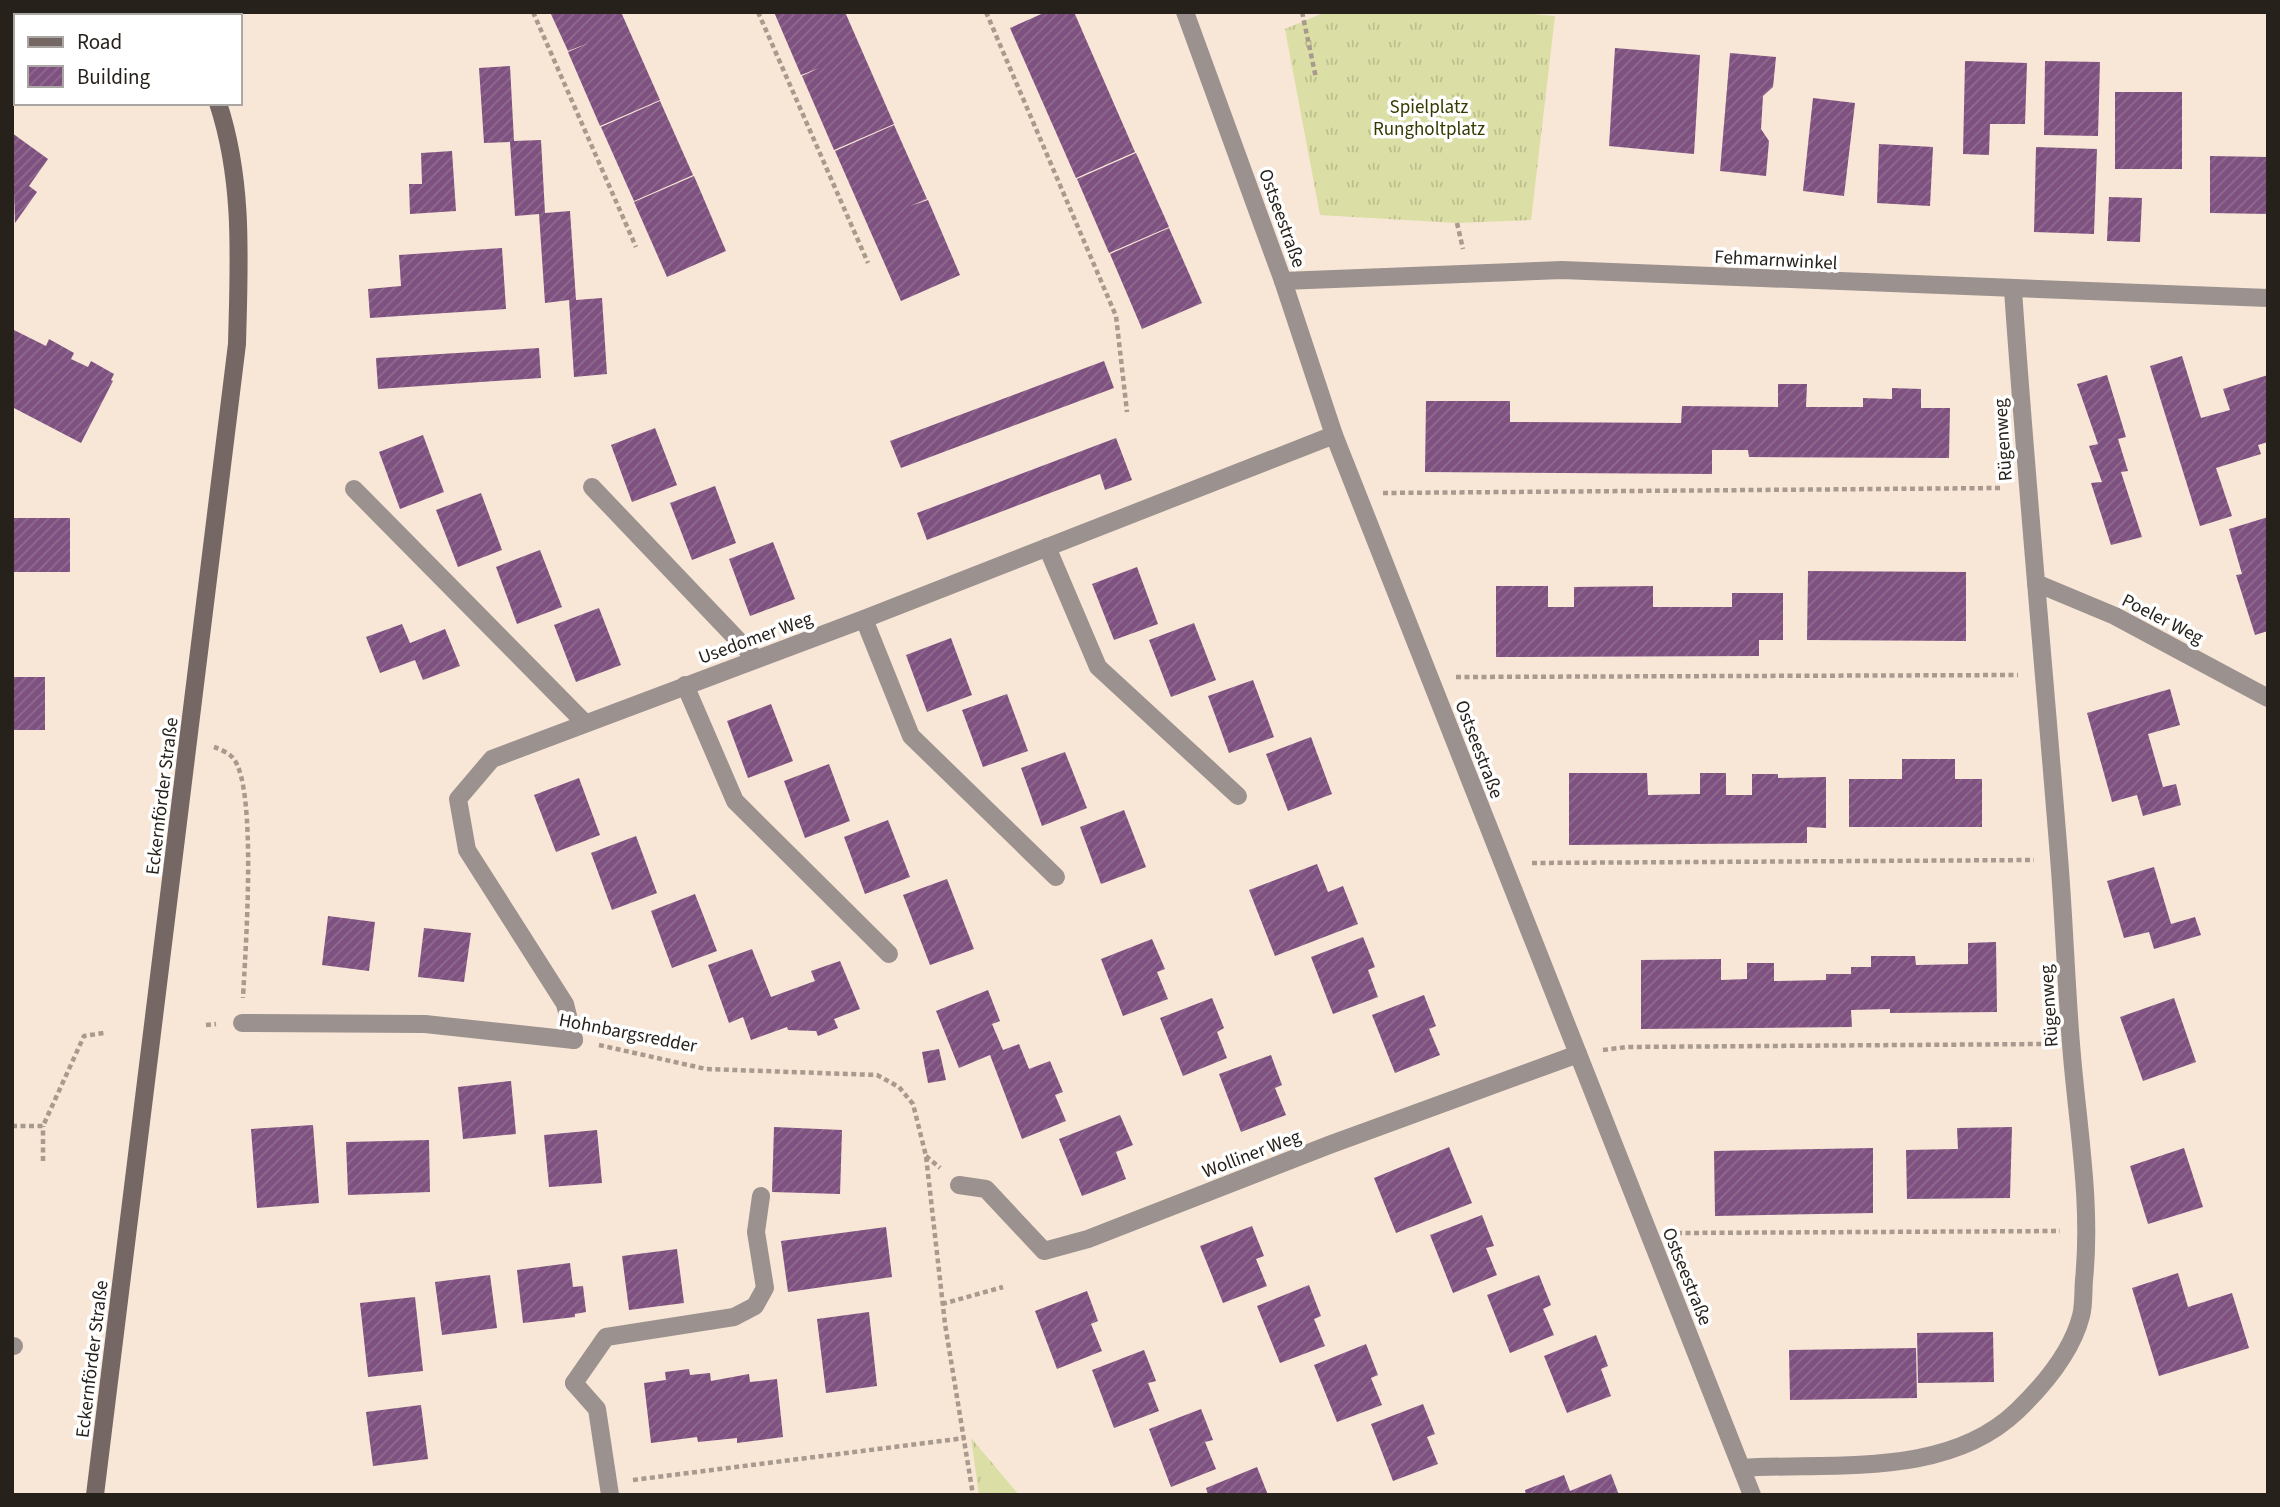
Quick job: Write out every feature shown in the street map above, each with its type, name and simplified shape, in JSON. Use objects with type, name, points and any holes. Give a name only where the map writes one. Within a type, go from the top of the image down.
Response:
[{"type":"street","name":"Ostseestraße","points":[[1185,12],[1283,281],[1334,435],[1752,1495]]},
{"type":"street","name":"Eckernförder Straße","points":[[95,1495],[237,344],[240,219],[234,166],[219,105]]},
{"type":"street","name":"Fehmarnwinkel","points":[[1283,281],[1562,270],[2013,290],[2268,298]]},
{"type":"street","name":"Rügenweg","points":[[1742,1468],[1903,1460],[1950,1449],[2015,1413],[2060,1359],[2081,1317],[2089,1231],[2071,1044],[2059,860],[2026,488],[2013,290]]},
{"type":"street","name":"Usedomer Weg","points":[[574,1040],[565,1004],[467,850],[458,799],[492,759],[864,619],[1334,435]]},
{"type":"street","points":[[592,487],[755,658]]},
{"type":"street","points":[[354,489],[585,723]]},
{"type":"street","points":[[1047,547],[1098,667],[1238,796]]},
{"type":"street","name":"Poeler Weg","points":[[2036,583],[2115,616],[2268,698]]},
{"type":"street","points":[[864,619],[911,736],[1056,877]]},
{"type":"street","points":[[685,685],[735,802],[889,954]]},
{"type":"street","name":"Hohnbargsredder","points":[[242,1023],[425,1024],[574,1040]]},
{"type":"street","name":"Wolliner Weg","points":[[959,1185],[986,1189],[1044,1251],[1088,1240],[1329,1145],[1578,1054]]},
{"type":"street","points":[[610,1489],[597,1409],[574,1383],[606,1337],[734,1317],[755,1307],[765,1288],[757,1232],[761,1196]]},
{"type":"path","points":[[533,12],[636,247]]},
{"type":"path","points":[[758,12],[868,263]]},
{"type":"path","points":[[986,12],[1116,316],[1127,412]]},
{"type":"path","points":[[1302,12],[1316,78]]},
{"type":"path","points":[[1357,494],[1409,491],[2026,488]]},
{"type":"path","points":[[1429,677],[2043,675]]},
{"type":"path","points":[[189,745],[216,747],[233,758],[240,774],[250,865],[242,1023]]},
{"type":"path","points":[[1502,863],[2059,860]]},
{"type":"path","points":[[43,1161],[43,1126],[84,1036],[104,1033]]},
{"type":"path","name":"Hohnbargsredder","points":[[574,1040],[706,1069],[877,1075],[898,1087],[913,1104],[926,1156],[943,1304],[973,1495]]},
{"type":"path","points":[[1578,1054],[1627,1047],[2071,1044]]},
{"type":"path","points":[[12,1126],[43,1126]]},
{"type":"path","points":[[1649,1234],[2089,1231]]},
{"type":"path","points":[[943,1304],[1003,1287]]},
{"type":"path","points":[[610,1489],[965,1438]]},
{"type":"green space","name":"Spielplatz Rungholtplatz","points":[[1326,12],[1511,12],[1555,16],[1531,220],[1457,223],[1320,215],[1285,29]]},
{"type":"green space","points":[[971,1438],[1019,1495],[979,1495]]},
{"type":"building","points":[[550,12],[621,12],[660,100],[600,126],[568,52],[589,43],[568,51]]},
{"type":"building","points":[[774,12],[845,12],[894,124],[834,150],[802,76],[819,68],[801,75]]},
{"type":"building","points":[[1046,12],[1074,12],[1135,152],[1076,178],[1010,28]]},
{"type":"building","points":[[12,34],[14,62],[12,64]]},
{"type":"building","points":[[1615,48],[1700,55],[1694,154],[1609,146]]},
{"type":"building","points":[[1730,53],[1776,57],[1773,87],[1763,96],[1761,129],[1769,141],[1766,176],[1720,171]]},
{"type":"building","points":[[1965,61],[2027,63],[2025,124],[1990,124],[1989,155],[1963,154]]},
{"type":"building","points":[[2045,61],[2100,62],[2098,136],[2044,135]]},
{"type":"building","points":[[510,66],[514,141],[541,140],[545,213],[570,211],[576,300],[602,298],[607,374],[574,377],[569,300],[545,303],[539,214],[515,216],[510,142],[484,143],[479,68]]},
{"type":"building","points":[[2115,92],[2182,92],[2182,169],[2115,169]]},
{"type":"building","points":[[1813,98],[1855,103],[1844,196],[1803,191]]},
{"type":"building","points":[[660,101],[693,175],[634,201],[601,127]]},
{"type":"building","points":[[894,125],[927,199],[910,206],[928,200],[960,275],[901,301],[835,151]]},
{"type":"building","points":[[12,133],[48,159],[29,186],[37,192],[15,223]]},
{"type":"building","points":[[1879,144],[1933,147],[1930,206],[1877,203]]},
{"type":"building","points":[[2036,147],[2097,149],[2094,234],[2034,232]]},
{"type":"building","points":[[452,151],[456,211],[410,214],[409,184],[422,184],[421,153]]},
{"type":"building","points":[[1136,153],[1169,227],[1109,253],[1077,179]]},
{"type":"building","points":[[2210,156],[2268,157],[2268,214],[2210,213]]},
{"type":"building","points":[[694,176],[726,251],[667,277],[634,202]]},
{"type":"building","points":[[2109,197],[2142,198],[2140,242],[2107,241]]},
{"type":"building","points":[[1169,228],[1202,303],[1142,329],[1110,254]]},
{"type":"building","points":[[502,248],[506,309],[370,318],[368,289],[401,286],[399,255]]},
{"type":"building","points":[[12,329],[46,346],[49,339],[74,353],[71,359],[88,367],[91,361],[114,374],[111,380],[113,381],[81,443],[12,407]]},
{"type":"building","points":[[539,348],[541,378],[378,389],[376,358]]},
{"type":"building","points":[[2182,356],[2201,418],[2230,410],[2223,389],[2268,375],[2268,442],[2258,445],[2261,454],[2216,468],[2232,516],[2200,526],[2150,366]]},
{"type":"building","points":[[1104,361],[1114,388],[901,468],[890,441]]},
{"type":"building","points":[[2107,375],[2126,437],[2118,439],[2128,471],[2121,472],[2142,537],[2111,545],[2091,483],[2102,482],[2089,446],[2098,444],[2077,384]]},
{"type":"building","points":[[1778,384],[1807,384],[1806,407],[1863,407],[1863,398],[1892,399],[1892,388],[1921,389],[1921,408],[1950,408],[1949,458],[1749,457],[1748,450],[1712,450],[1712,474],[1425,472],[1426,401],[1510,401],[1510,422],[1681,423],[1682,406],[1778,407]]},
{"type":"building","points":[[655,428],[677,485],[632,502],[611,445]]},
{"type":"building","points":[[423,435],[444,492],[400,509],[379,452]]},
{"type":"building","points":[[1116,438],[1132,480],[1105,490],[1100,474],[927,540],[917,513]]},
{"type":"building","points":[[715,486],[736,543],[692,560],[670,503]]},
{"type":"building","points":[[481,493],[502,550],[458,567],[436,510]]},
{"type":"building","points":[[2268,517],[2268,631],[2255,635],[2236,575],[2242,574],[2229,529]]},
{"type":"building","points":[[12,518],[70,518],[70,572],[12,572]]},
{"type":"building","points":[[773,542],[795,599],[750,616],[729,559]]},
{"type":"building","points":[[540,550],[562,607],[517,624],[496,567]]},
{"type":"building","points":[[1137,567],[1158,624],[1114,640],[1092,584]]},
{"type":"building","points":[[1808,571],[1966,572],[1966,641],[1807,640]]},
{"type":"building","points":[[1496,586],[1548,586],[1548,607],[1574,607],[1574,587],[1653,586],[1653,607],[1732,607],[1732,593],[1783,593],[1783,640],[1759,640],[1759,656],[1496,657]]},
{"type":"building","points":[[599,608],[621,665],[576,682],[554,625]]},
{"type":"building","points":[[1194,623],[1216,680],[1171,697],[1149,640]]},
{"type":"building","points":[[402,624],[410,643],[445,629],[460,666],[423,680],[415,660],[380,673],[366,637]]},
{"type":"building","points":[[951,638],[972,695],[927,712],[906,655]]},
{"type":"building","points":[[12,677],[45,677],[45,730],[12,730]]},
{"type":"building","points":[[1253,680],[1274,737],[1229,753],[1208,696]]},
{"type":"building","points":[[2170,689],[2180,725],[2148,734],[2163,787],[2176,784],[2181,805],[2143,816],[2137,795],[2112,802],[2087,713]]},
{"type":"building","points":[[1007,694],[1028,751],[983,767],[962,710]]},
{"type":"building","points":[[771,704],[793,761],[748,778],[727,721]]},
{"type":"building","points":[[1311,737],[1332,794],[1288,811],[1266,754]]},
{"type":"building","points":[[1065,752],[1087,808],[1042,826],[1021,768]]},
{"type":"building","points":[[1902,759],[1955,759],[1955,779],[1982,779],[1982,827],[1849,827],[1849,779],[1902,779]]},
{"type":"building","points":[[829,764],[850,821],[805,838],[784,781]]},
{"type":"building","points":[[1569,773],[1647,773],[1648,795],[1700,794],[1700,773],[1726,773],[1726,795],[1752,795],[1752,774],[1778,774],[1778,778],[1826,777],[1826,828],[1807,827],[1807,843],[1569,845]]},
{"type":"building","points":[[579,778],[600,835],[556,852],[534,795]]},
{"type":"building","points":[[1124,810],[1146,867],[1101,884],[1080,827]]},
{"type":"building","points":[[888,820],[910,877],[865,894],[844,837]]},
{"type":"building","points":[[636,836],[657,893],[612,910],[591,853]]},
{"type":"building","points":[[1317,864],[1328,892],[1343,886],[1358,924],[1275,956],[1249,890]]},
{"type":"building","points":[[2154,867],[2171,924],[2195,917],[2201,935],[2154,949],[2149,932],[2124,938],[2107,881]]},
{"type":"building","points":[[947,879],[974,949],[930,965],[903,895]]},
{"type":"building","points":[[695,894],[717,951],[672,968],[651,911]]},
{"type":"building","points":[[328,916],[375,922],[369,971],[322,965]]},
{"type":"building","points":[[424,928],[471,933],[464,982],[418,977]]},
{"type":"building","points":[[1363,937],[1375,967],[1368,970],[1378,997],[1333,1014],[1311,957]]},
{"type":"building","points":[[1152,939],[1165,969],[1157,972],[1168,999],[1123,1016],[1101,959]]},
{"type":"building","points":[[1996,942],[1997,1012],[1890,1013],[1890,1009],[1851,1010],[1852,1027],[1641,1029],[1641,960],[1721,959],[1721,980],[1747,979],[1747,963],[1774,963],[1774,981],[1826,980],[1826,974],[1851,974],[1851,967],[1871,967],[1871,956],[1915,956],[1916,965],[1968,964],[1968,943]]},
{"type":"building","points":[[752,949],[771,997],[815,981],[811,971],[840,961],[860,1009],[834,1019],[838,1028],[818,1036],[816,1031],[788,1030],[787,1027],[751,1040],[743,1017],[729,1023],[708,965]]},
{"type":"building","points":[[988,990],[1000,1021],[992,1024],[1003,1050],[1019,1044],[1029,1069],[1050,1061],[1063,1092],[1055,1095],[1066,1121],[1022,1139],[990,1055],[959,1068],[936,1011]]},
{"type":"building","points":[[1424,995],[1436,1026],[1429,1029],[1440,1055],[1395,1073],[1372,1015]]},
{"type":"building","points":[[1212,998],[1224,1028],[1217,1032],[1227,1058],[1183,1076],[1160,1018]]},
{"type":"building","points":[[2174,998],[2196,1062],[2143,1081],[2120,1017]]},
{"type":"building","points":[[939,1049],[946,1080],[928,1083],[922,1052]]},
{"type":"building","points":[[1271,1055],[1282,1085],[1275,1088],[1286,1115],[1241,1132],[1219,1074]]},
{"type":"building","points":[[511,1081],[516,1134],[463,1139],[458,1087]]},
{"type":"building","points":[[1120,1115],[1133,1145],[1116,1152],[1126,1179],[1082,1196],[1059,1139]]},
{"type":"building","points":[[313,1125],[319,1203],[257,1208],[251,1129]]},
{"type":"building","points":[[774,1127],[842,1130],[840,1194],[772,1192]]},
{"type":"building","points":[[2012,1127],[2010,1198],[1907,1199],[1906,1150],[1958,1149],[1957,1128]]},
{"type":"building","points":[[597,1130],[602,1183],[549,1187],[544,1135]]},
{"type":"building","points":[[429,1140],[430,1192],[348,1195],[346,1142]]},
{"type":"building","points":[[1449,1147],[1472,1203],[1396,1233],[1374,1178]]},
{"type":"building","points":[[1873,1148],[1873,1213],[1715,1216],[1714,1151]]},
{"type":"building","points":[[2184,1148],[2203,1207],[2148,1224],[2130,1166]]},
{"type":"building","points":[[1482,1215],[1494,1246],[1486,1248],[1497,1275],[1453,1293],[1430,1235]]},
{"type":"building","points":[[1252,1226],[1264,1256],[1256,1259],[1267,1286],[1223,1303],[1200,1246]]},
{"type":"building","points":[[886,1227],[892,1277],[788,1292],[781,1241]]},
{"type":"building","points":[[677,1249],[684,1303],[629,1310],[622,1256]]},
{"type":"building","points":[[570,1263],[573,1287],[583,1286],[586,1312],[575,1314],[575,1317],[523,1323],[517,1270]]},
{"type":"building","points":[[2178,1273],[2188,1307],[2232,1293],[2249,1348],[2159,1376],[2132,1288]]},
{"type":"building","points":[[490,1275],[497,1328],[442,1335],[435,1282]]},
{"type":"building","points":[[1539,1275],[1551,1305],[1543,1309],[1554,1335],[1510,1353],[1487,1295]]},
{"type":"building","points":[[1309,1285],[1321,1316],[1314,1319],[1325,1346],[1280,1363],[1257,1306]]},
{"type":"building","points":[[1087,1291],[1098,1321],[1091,1324],[1102,1351],[1057,1369],[1035,1311]]},
{"type":"building","points":[[415,1297],[423,1371],[368,1377],[360,1303]]},
{"type":"building","points":[[869,1312],[877,1386],[826,1393],[817,1319]]},
{"type":"building","points":[[1993,1332],[1994,1382],[1918,1383],[1917,1333]]},
{"type":"building","points":[[1596,1335],[1608,1366],[1601,1369],[1611,1396],[1567,1413],[1544,1356]]},
{"type":"building","points":[[1366,1344],[1378,1375],[1371,1378],[1382,1405],[1337,1422],[1314,1365]]},
{"type":"building","points":[[1916,1348],[1917,1398],[1790,1400],[1789,1350]]},
{"type":"building","points":[[1144,1350],[1156,1381],[1148,1383],[1159,1411],[1114,1428],[1092,1370]]},
{"type":"building","points":[[689,1369],[690,1375],[710,1373],[711,1381],[749,1374],[750,1382],[777,1379],[783,1437],[737,1443],[737,1438],[698,1442],[697,1437],[651,1443],[644,1383],[666,1380],[665,1372]]},
{"type":"building","points":[[1423,1404],[1435,1434],[1427,1437],[1438,1464],[1393,1481],[1371,1424]]},
{"type":"building","points":[[421,1405],[428,1459],[373,1466],[366,1412]]},
{"type":"building","points":[[1201,1409],[1213,1440],[1205,1442],[1216,1469],[1171,1487],[1149,1429]]},
{"type":"building","points":[[1257,1467],[1268,1495],[1208,1495],[1206,1488]]},
{"type":"building","points":[[1611,1474],[1619,1495],[1526,1495],[1525,1490],[1564,1475],[1570,1491]]}]
